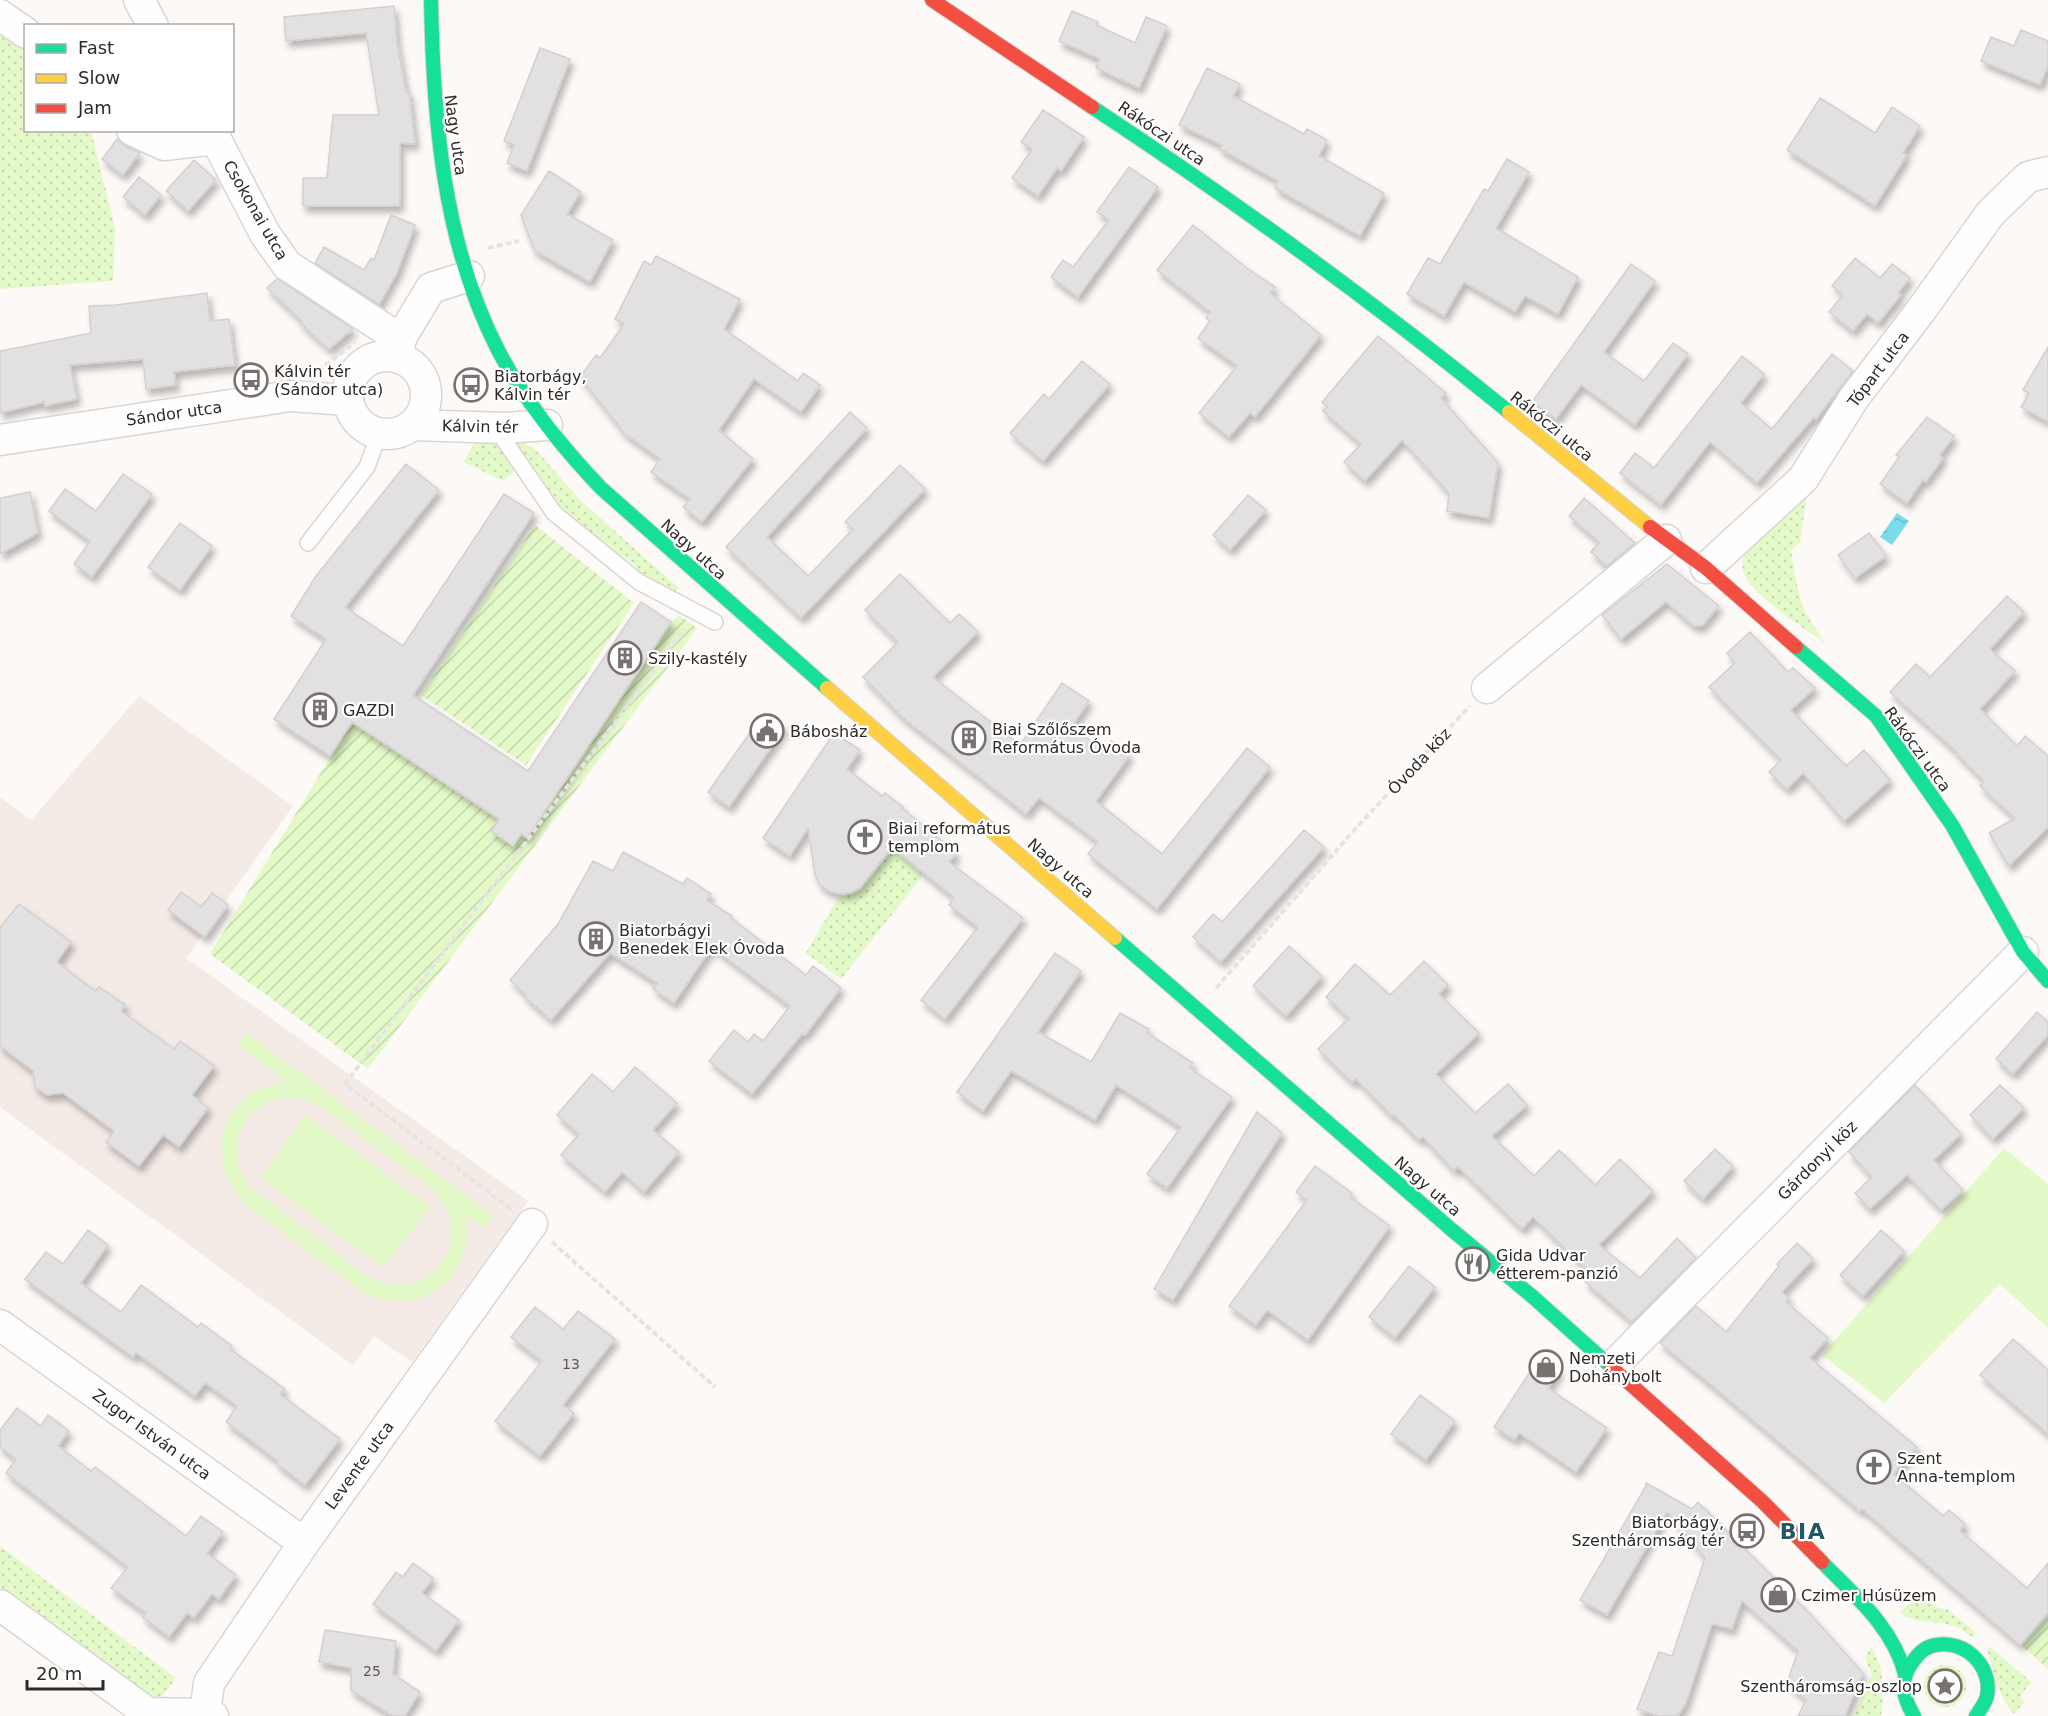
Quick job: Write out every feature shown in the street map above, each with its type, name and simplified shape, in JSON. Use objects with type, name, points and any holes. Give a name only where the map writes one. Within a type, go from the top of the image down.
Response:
[{"type":"main road","name":"Nagy utca","points":[[431,0],[432,75],[439,149],[459,244],[498,350],[547,425],[570,455],[601,488],[711,587],[1452,1230],[1533,1297],[1764,1502],[1865,1606],[1886,1631],[1901,1658],[1905,1674],[1903,1686],[1909,1712]]},
{"type":"main road","name":"Rákóczi utca","points":[[932,0],[1197,176],[1440,356],[1666,540],[1706,568],[1876,716],[1952,825],[2023,952],[2048,981]]},
{"type":"main road","name":"Nagy utca","points":[[1865,1606],[1910,1639],[1934,1646],[1952,1644],[1966,1648],[1982,1664],[1995,1708]]},
{"type":"main road","points":[[1905,1674],[1916,1655],[1934,1646]]},
{"type":"main road","points":[[1976,1716],[1986,1700],[1989,1685]]},
{"type":"street","points":[[139,0],[152,24]]},
{"type":"street","points":[[0,15],[24,32]]},
{"type":"street","points":[[136,132],[164,145],[214,135]]},
{"type":"street","name":"Csokonai utca","points":[[214,135],[265,234],[286,265],[386,330],[399,347]]},
{"type":"street","name":"Tópart utca","points":[[1706,568],[1803,479],[1854,398],[1990,214],[2028,177],[2048,172]]},
{"type":"street","points":[[399,347],[408,362],[418,370],[424,382],[427,393],[426,405],[421,416],[403,432],[391,435],[379,434],[358,422],[352,412],[348,400],[353,377],[361,366],[399,347],[431,288],[469,276]]},
{"type":"street","name":"Sándor utca","points":[[0,440],[290,396],[348,400]]},
{"type":"street","name":"Kálvin tér","points":[[413,425],[504,428],[547,425]]},
{"type":"street","points":[[1487,688],[1666,540]]},
{"type":"street","name":"Gárdonyi köz","points":[[1611,1368],[2023,952]]},
{"type":"street","name":"Levente utca","points":[[209,1715],[209,1683],[304,1543],[531,1224]]},
{"type":"street","name":"Zugor István utca","points":[[0,1325],[304,1543]]},
{"type":"street","points":[[0,1605],[144,1714],[209,1715]]},
{"type":"lane","points":[[504,428],[504,440],[554,513],[639,582],[715,622]]},
{"type":"lane","points":[[308,543],[367,467],[379,434]]},
{"type":"path","points":[[697,612],[345,1084],[531,1224],[715,1387]]},
{"type":"path","name":"Óvoda köz","points":[[1198,1008],[1357,827],[1487,688]]},
{"type":"shaded area","points":[[139,696],[293,806],[186,958],[528,1201],[412,1362],[374,1336],[353,1365],[0,1107],[0,797],[31,820]]},
{"type":"green space","points":[[0,24],[24,43],[24,132],[91,132],[115,228],[113,281],[0,289]]},
{"type":"green space","points":[[479,434],[509,435],[536,450],[580,500],[679,588],[673,593],[654,590],[634,564],[579,528],[554,501],[541,478],[529,469],[518,468],[503,481],[464,462]]},
{"type":"green space","points":[[1808,487],[1800,543],[1791,550],[1802,603],[1825,643],[1757,592],[1744,574],[1743,567],[1746,546]]},
{"type":"green space","points":[[535,525],[634,603],[526,765],[421,695]]},
{"type":"green space","points":[[679,615],[697,628],[368,1069],[210,954],[352,722],[527,838],[671,622]]},
{"type":"green space","points":[[893,850],[923,875],[841,979],[806,953],[838,898],[860,891]]},
{"type":"green space","points":[[247,1033],[494,1216],[485,1228],[466,1216],[466,1239],[461,1259],[452,1276],[438,1289],[422,1297],[403,1301],[382,1299],[361,1291],[248,1207],[236,1193],[223,1162],[224,1131],[230,1116],[241,1102],[256,1091],[287,1082],[238,1045]],"holes":[[[283,1098],[303,1099],[320,1106],[433,1190],[446,1209],[451,1229],[449,1248],[441,1264],[428,1276],[410,1284],[390,1284],[368,1277],[249,1186],[238,1159],[240,1132],[256,1111],[268,1103]]]},
{"type":"green space","points":[[306,1115],[430,1207],[383,1268],[260,1177]]},
{"type":"green space","points":[[2004,1148],[2048,1184],[2048,1328],[2000,1284],[1884,1403],[1822,1355]]},
{"type":"green space","points":[[0,1546],[176,1678],[158,1702],[0,1587]]},
{"type":"green space","points":[[1918,1594],[1938,1608],[1947,1609],[1975,1632],[1973,1637],[1949,1625],[1913,1619],[1900,1613]]},
{"type":"green space","points":[[2048,1617],[2048,1669],[2022,1646]]},
{"type":"green space","points":[[1989,1646],[2031,1682],[2020,1696],[2024,1702],[2014,1714],[1997,1683],[1987,1649]]},
{"type":"green space","points":[[1871,1647],[1881,1671],[1883,1699],[1881,1716],[1854,1716],[1872,1675],[1865,1658]]},
{"type":"green space","points":[[1945,1665],[1960,1671],[1966,1686],[1960,1701],[1945,1707],[1930,1701],[1924,1686],[1930,1671]]},
{"type":"water","points":[[1897,513],[1909,521],[1892,545],[1880,537]]},
{"type":"building","points":[[394,6],[397,43],[406,92],[409,91],[415,144],[400,143],[400,206],[303,206],[303,178],[327,178],[333,115],[379,115],[366,33],[286,41],[284,17]]},
{"type":"building","points":[[1072,11],[1098,22],[1096,25],[1135,43],[1146,17],[1167,26],[1139,88],[1096,68],[1100,59],[1059,41]]},
{"type":"building","points":[[2021,30],[2048,41],[2048,66],[2040,85],[1981,61],[1991,37],[2014,46]]},
{"type":"building","points":[[540,48],[570,59],[527,171],[507,163],[514,145],[504,141]]},
{"type":"building","points":[[1207,68],[1240,84],[1233,96],[1304,134],[1307,129],[1327,140],[1319,156],[1384,193],[1360,236],[1275,188],[1278,181],[1220,149],[1222,145],[1179,125]]},
{"type":"building","points":[[1820,98],[1875,133],[1892,107],[1920,126],[1903,153],[1907,155],[1875,206],[1787,150]]},
{"type":"building","points":[[1043,110],[1084,137],[1061,171],[1057,168],[1038,196],[1012,178],[1032,149],[1021,142]]},
{"type":"building","points":[[117,139],[125,146],[140,153],[123,175],[102,159]]},
{"type":"building","points":[[1507,159],[1529,172],[1496,228],[1578,277],[1558,314],[1525,296],[1515,312],[1464,282],[1444,316],[1407,294],[1428,258],[1440,264],[1484,189],[1488,191]]},
{"type":"building","points":[[194,160],[216,180],[188,211],[166,191]]},
{"type":"building","points":[[1129,167],[1158,187],[1078,297],[1051,277],[1063,260],[1073,267],[1109,220],[1097,212]]},
{"type":"building","points":[[549,171],[581,192],[567,214],[613,240],[590,282],[534,250],[521,215]]},
{"type":"building","points":[[139,177],[161,195],[145,215],[123,197]]},
{"type":"building","points":[[391,215],[415,225],[397,273],[379,305],[315,263],[324,247],[364,270],[371,258],[374,260]]},
{"type":"building","points":[[1193,225],[1248,269],[1275,287],[1270,293],[1321,335],[1255,417],[1250,413],[1229,437],[1199,413],[1237,366],[1198,338],[1210,321],[1206,318],[1210,312],[1157,270]]},
{"type":"building","points":[[656,256],[740,299],[724,329],[798,381],[803,373],[820,385],[801,412],[754,379],[719,430],[753,459],[702,522],[683,507],[690,499],[651,472],[660,459],[625,434],[580,377],[596,355],[600,358],[624,324],[615,319],[644,261],[651,265]]},
{"type":"building","points":[[1855,258],[1880,278],[1892,264],[1910,278],[1898,293],[1901,295],[1878,323],[1867,314],[1853,331],[1829,312],[1843,295],[1832,286]]},
{"type":"building","points":[[1631,264],[1655,281],[1604,352],[1644,381],[1673,343],[1688,354],[1635,425],[1581,385],[1556,419],[1532,402]]},
{"type":"building","points":[[277,279],[353,329],[329,349],[300,323],[302,321],[267,288]]},
{"type":"building","points":[[207,293],[210,321],[229,319],[235,365],[174,372],[176,385],[146,389],[143,359],[70,365],[77,399],[45,406],[44,402],[0,413],[0,351],[91,333],[89,306],[116,305]]},
{"type":"building","points":[[1378,336],[1446,393],[1441,398],[1498,463],[1489,518],[1447,511],[1449,493],[1402,440],[1365,481],[1344,462],[1361,444],[1323,411],[1327,407],[1322,402]]},
{"type":"building","points":[[2048,347],[2048,422],[2021,407],[2029,393],[2023,390]]},
{"type":"building","points":[[1832,354],[1853,371],[1816,419],[1814,417],[1757,483],[1710,442],[1661,505],[1620,473],[1635,453],[1654,468],[1742,356],[1764,374],[1741,403],[1772,429]]},
{"type":"building","points":[[1082,361],[1110,384],[1043,461],[1010,433],[1044,394],[1049,399]]},
{"type":"building","points":[[850,412],[867,428],[767,537],[808,576],[853,529],[845,522],[900,465],[925,489],[801,618],[726,547]]},
{"type":"building","points":[[1927,417],[1954,436],[1940,455],[1943,458],[1926,482],[1923,480],[1907,503],[1880,484],[1899,457],[1896,455]]},
{"type":"building","name":"Szily-kastély","points":[[406,464],[439,490],[345,607],[403,646],[504,494],[534,513],[413,695],[528,771],[641,602],[671,622],[527,838],[521,834],[513,846],[491,831],[499,819],[352,722],[330,756],[274,719],[326,639],[291,616],[316,576]]},
{"type":"building","points":[[123,474],[152,494],[92,577],[74,564],[90,541],[49,511],[65,489],[96,511]]},
{"type":"building","points":[[30,492],[38,533],[0,554],[0,498]]},
{"type":"building","points":[[1248,495],[1266,510],[1230,550],[1213,535]]},
{"type":"building","points":[[1584,498],[1635,543],[1607,566],[1591,552],[1599,542],[1569,516]]},
{"type":"building","points":[[180,523],[212,546],[180,590],[148,567]]},
{"type":"building","points":[[1869,533],[1886,556],[1855,578],[1838,555]]},
{"type":"building","points":[[1667,564],[1719,606],[1702,626],[1694,626],[1666,602],[1621,639],[1602,615]]},
{"type":"building","points":[[900,574],[950,623],[959,614],[978,632],[933,677],[1020,745],[1062,683],[1089,701],[1071,728],[1105,750],[1111,741],[1130,755],[1096,801],[1162,854],[1247,748],[1270,767],[1157,909],[1088,854],[1098,842],[1039,798],[1026,814],[903,718],[863,677],[898,642],[865,610]]},
{"type":"building","points":[[2007,596],[2024,612],[1990,649],[2015,671],[1980,709],[2017,746],[2025,736],[2048,756],[2048,827],[2009,866],[1989,833],[2015,818],[1980,786],[1984,781],[1958,753],[1890,692],[1916,664],[1930,677]]},
{"type":"building","points":[[1750,632],[1788,672],[1793,668],[1815,688],[1791,710],[1846,766],[1864,750],[1890,780],[1844,821],[1803,773],[1787,789],[1769,772],[1781,760],[1709,687],[1735,663],[1727,653]]},
{"type":"building","points":[[764,713],[785,728],[729,807],[708,792]]},
{"type":"building","points":[[834,733],[860,750],[847,769],[882,796],[885,793],[903,807],[957,853],[949,862],[1023,918],[945,1019],[921,1000],[978,927],[949,905],[954,898],[892,847],[860,888],[850,893],[840,894],[829,891],[820,885],[815,875],[808,828],[790,856],[763,838]]},
{"type":"building","points":[[1304,830],[1324,847],[1221,962],[1193,937],[1213,914],[1222,922]]},
{"type":"building","points":[[623,852],[683,884],[687,878],[711,894],[707,900],[732,916],[731,918],[806,975],[813,966],[841,988],[805,1035],[802,1034],[752,1094],[709,1061],[734,1030],[748,1042],[754,1034],[763,1041],[790,1006],[712,947],[674,1003],[653,989],[657,983],[610,953],[551,1020],[510,980],[558,924],[593,861],[613,871]]},
{"type":"building","points":[[181,892],[201,907],[212,893],[228,905],[205,937],[168,910]]},
{"type":"building","points":[[19,904],[71,942],[57,962],[95,991],[99,987],[125,1005],[121,1011],[174,1049],[180,1041],[214,1066],[192,1095],[208,1108],[179,1147],[163,1135],[139,1166],[106,1142],[114,1131],[63,1093],[47,1095],[35,1087],[33,1071],[0,1046],[0,928]]},
{"type":"building","points":[[1289,946],[1322,976],[1286,1016],[1253,986]]},
{"type":"building","points":[[1055,953],[1081,971],[1038,1032],[1091,1062],[1120,1013],[1149,1029],[1147,1033],[1193,1063],[1190,1068],[1232,1097],[1167,1188],[1147,1174],[1181,1127],[1116,1085],[1095,1120],[1011,1071],[983,1111],[957,1092]]},
{"type":"building","points":[[1424,961],[1448,985],[1439,994],[1479,1033],[1436,1074],[1475,1113],[1508,1084],[1527,1105],[1492,1136],[1534,1176],[1559,1150],[1595,1185],[1620,1159],[1653,1191],[1599,1245],[1640,1278],[1677,1238],[1696,1258],[1632,1322],[1585,1282],[1591,1274],[1533,1217],[1522,1229],[1458,1167],[1454,1171],[1423,1137],[1419,1140],[1356,1079],[1352,1082],[1318,1049],[1349,1018],[1326,997],[1355,964],[1390,995]]},
{"type":"building","points":[[2037,1012],[2048,1022],[2048,1035],[2013,1074],[1996,1059]]},
{"type":"building","points":[[635,1067],[677,1103],[653,1130],[679,1152],[644,1192],[622,1172],[605,1192],[561,1155],[579,1134],[557,1115],[592,1074],[613,1092]]},
{"type":"building","points":[[1915,1085],[1961,1134],[1934,1160],[1963,1190],[1941,1210],[1907,1175],[1870,1209],[1855,1193],[1872,1177],[1849,1152]]},
{"type":"building","points":[[2000,1085],[2024,1108],[1993,1139],[1970,1115]]},
{"type":"building","points":[[1257,1112],[1282,1133],[1173,1300],[1154,1289]]},
{"type":"building","points":[[1715,1149],[1733,1166],[1703,1199],[1684,1181]]},
{"type":"building","points":[[1315,1166],[1352,1193],[1350,1197],[1390,1226],[1308,1340],[1267,1310],[1256,1325],[1229,1306],[1307,1200],[1296,1192]]},
{"type":"building","points":[[88,1230],[108,1245],[81,1283],[121,1312],[141,1285],[198,1327],[201,1323],[232,1346],[230,1349],[285,1389],[280,1394],[340,1439],[305,1485],[276,1463],[278,1461],[226,1422],[237,1406],[205,1383],[195,1396],[136,1353],[133,1357],[25,1279],[46,1252],[63,1264]]},
{"type":"building","points":[[1881,1230],[1904,1251],[1863,1296],[1840,1275]]},
{"type":"building","points":[[1797,1243],[1813,1259],[1782,1292],[1789,1298],[1786,1302],[1828,1338],[1810,1358],[1917,1447],[1894,1474],[1943,1516],[1949,1510],[1965,1524],[1960,1531],[2027,1588],[2048,1563],[2048,1613],[2020,1645],[1862,1509],[1860,1511],[1660,1343],[1696,1306],[1726,1332],[1779,1266],[1777,1264]]},
{"type":"building","points":[[1409,1266],[1435,1287],[1395,1338],[1369,1317]]},
{"type":"building","points":[[535,1307],[563,1329],[578,1311],[615,1339],[563,1405],[574,1413],[540,1456],[495,1421],[542,1361],[511,1337]]},
{"type":"building","points":[[2013,1339],[2048,1370],[2048,1434],[1980,1375]]},
{"type":"building","points":[[1539,1358],[1560,1371],[1548,1388],[1607,1428],[1576,1472],[1519,1433],[1515,1440],[1494,1427]]},
{"type":"building","points":[[1420,1395],[1455,1421],[1426,1460],[1391,1434]]},
{"type":"building","points":[[17,1408],[41,1426],[48,1415],[69,1431],[58,1446],[91,1471],[95,1467],[186,1536],[201,1516],[223,1532],[207,1553],[236,1575],[219,1599],[212,1594],[194,1618],[187,1613],[169,1637],[143,1617],[146,1613],[111,1588],[128,1567],[6,1473],[16,1459],[0,1447],[0,1430]]},
{"type":"building","points":[[1646,1483],[1692,1509],[1698,1502],[1811,1615],[1863,1673],[1845,1716],[1798,1716],[1806,1700],[1787,1683],[1798,1651],[1742,1601],[1732,1629],[1712,1624],[1686,1703],[1678,1716],[1658,1716],[1637,1709],[1659,1652],[1672,1656],[1705,1558],[1667,1512],[1607,1615],[1580,1600]]},
{"type":"building","points":[[413,1563],[433,1578],[422,1593],[459,1620],[436,1651],[373,1604],[396,1572],[403,1577]]},
{"type":"building","points":[[325,1630],[396,1641],[393,1674],[420,1692],[405,1716],[392,1716],[351,1690],[351,1668],[319,1662]]},
{"type":"traffic: fast","points":[[431,0],[439,134],[453,223],[479,309],[508,369],[545,422],[601,488],[827,688]]},
{"type":"traffic: fast","points":[[1092,107],[1199,179],[1304,254],[1509,412]]},
{"type":"traffic: fast","points":[[1796,647],[1876,716],[1952,825],[2023,952],[2048,981]]},
{"type":"traffic: fast","points":[[1115,938],[1452,1230],[1533,1297],[1610,1366]]},
{"type":"traffic: fast","points":[[1822,1562],[1882,1627],[1899,1657],[1905,1674]]},
{"type":"traffic: fast","points":[[1914,1716],[1904,1688],[1909,1667],[1924,1650],[1947,1644],[1957,1646],[1975,1657],[1986,1675],[1987,1696],[1976,1716]]},
{"type":"traffic: slow","points":[[1509,412],[1650,527]]},
{"type":"traffic: slow","points":[[827,688],[1115,938]]},
{"type":"traffic: jam","points":[[932,0],[1092,107]]},
{"type":"traffic: jam","points":[[1650,527],[1706,568],[1796,647]]},
{"type":"traffic: jam","points":[[1610,1366],[1763,1502],[1822,1562]]},
{"type":"place","name":"Kálvin tér (Sándor utca)","points":[[251,380]]},
{"type":"place","name":"Biatorbágy, Kálvin tér","points":[[471,385]]},
{"type":"place","name":"Szily-kastély","points":[[625,658]]},
{"type":"place","name":"GAZDI","points":[[320,710]]},
{"type":"place","name":"Bábosház","points":[[767,731]]},
{"type":"place","name":"Biai Szőlőszem Református Óvoda","points":[[969,738]]},
{"type":"place","name":"Biai református templom","points":[[865,837]]},
{"type":"place","name":"Biatorbágyi Benedek Elek Óvoda","points":[[596,939]]},
{"type":"place","name":"Gida Udvar étterem-panzió","points":[[1473,1264]]},
{"type":"place","name":"Nemzeti Dohánybolt","points":[[1546,1367]]},
{"type":"place","name":"Szent Anna-templom","points":[[1874,1467]]},
{"type":"place","name":"Biatorbágy, Szentháromság tér","points":[[1747,1531]]},
{"type":"place","name":"Czimer Húsüzem","points":[[1778,1595]]},
{"type":"place","name":"Szentháromság-oszlop","points":[[1945,1686]]},
{"type":"district","name":"BIA","points":[[1803,1531]]}]
